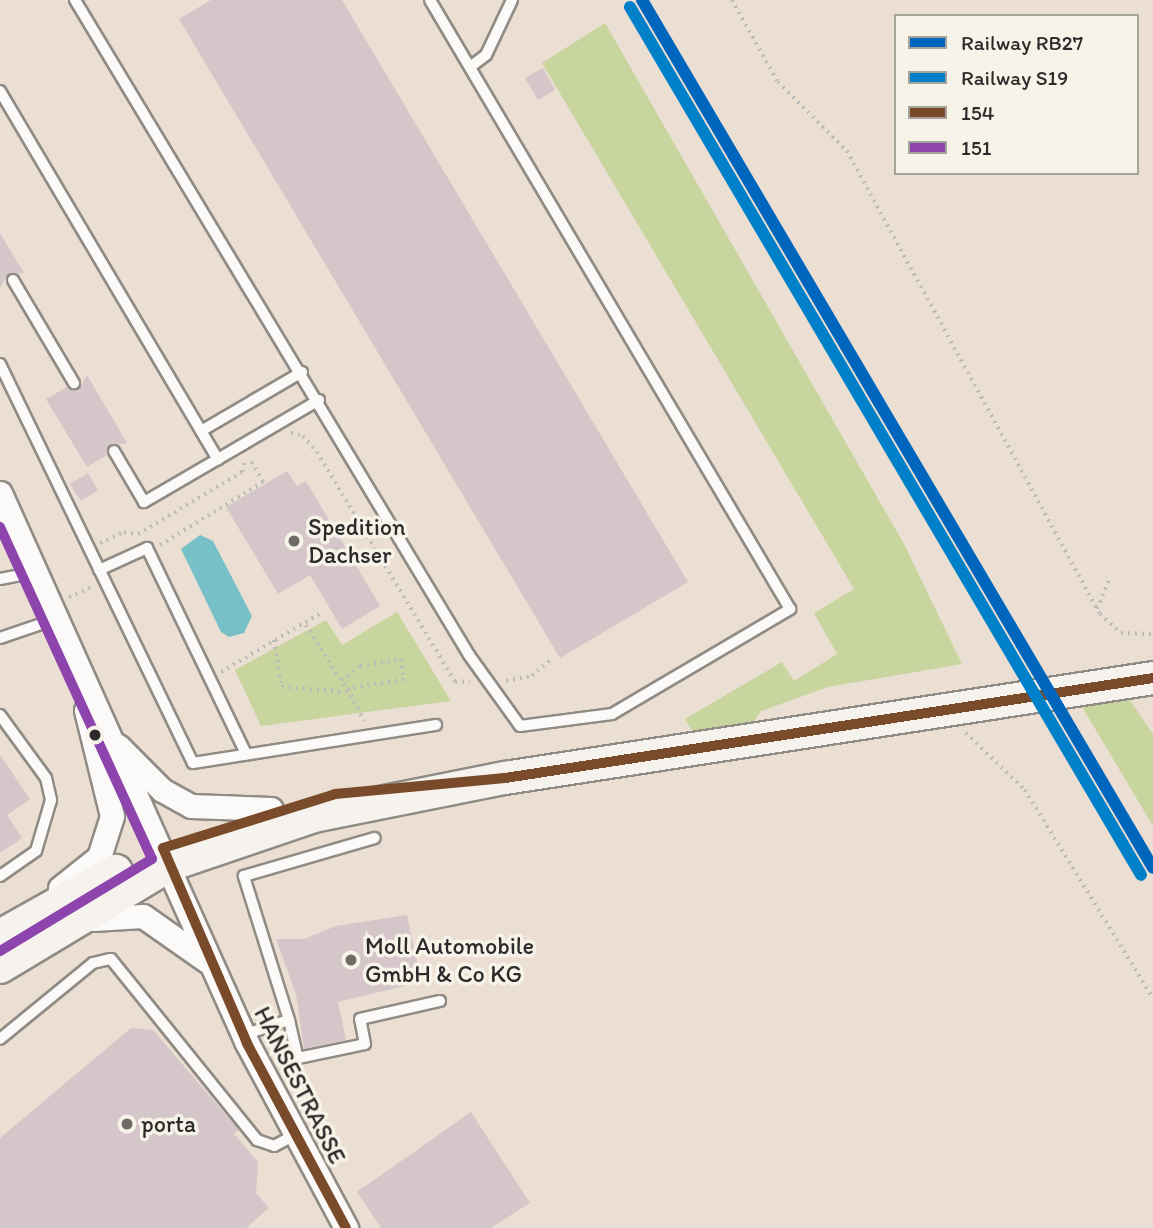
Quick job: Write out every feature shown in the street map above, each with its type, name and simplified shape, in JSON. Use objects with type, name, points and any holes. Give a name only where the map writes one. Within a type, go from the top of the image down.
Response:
[{"type":"main road","points":[[0,967],[166,856],[314,817],[505,778],[1153,678]]},
{"type":"main road","points":[[0,936],[30,916],[271,808],[396,785],[505,778]]},
{"type":"street","name":"HANSESTRASSE","points":[[0,492],[69,649],[166,856],[243,1035],[343,1227]]},
{"type":"street","name":"HANSESTRASSE","points":[[30,916],[87,869],[109,841],[109,793],[69,649]]},
{"type":"street","name":"HANSESTRASSE","points":[[113,742],[162,790],[191,806],[271,808]]},
{"type":"street","points":[[62,925],[105,914],[143,916],[211,964]]},
{"type":"lane","points":[[75,0],[302,372],[469,655],[520,726],[612,713],[790,609],[430,0]]},
{"type":"lane","points":[[470,67],[486,55],[512,0]]},
{"type":"lane","points":[[0,91],[218,459]]},
{"type":"lane","points":[[13,280],[74,383]]},
{"type":"lane","points":[[0,364],[193,763],[436,725]]},
{"type":"lane","points":[[201,431],[302,372]]},
{"type":"lane","points":[[114,451],[144,502],[318,400]]},
{"type":"lane","points":[[99,570],[149,551],[246,754]]},
{"type":"lane","points":[[0,579],[36,572]]},
{"type":"lane","points":[[0,638],[56,619]]},
{"type":"lane","points":[[0,715],[46,778],[51,800],[36,851],[0,876]]},
{"type":"lane","points":[[374,838],[244,876],[289,1020],[298,1058],[365,1044],[360,1019],[440,1001]]},
{"type":"lane","points":[[0,1039],[93,963],[111,959],[257,1140],[274,1146],[295,1135]]},
{"type":"lane","points":[[243,1035],[289,1020]]},
{"type":"path","points":[[732,0],[778,82],[847,151],[1097,609],[1121,633],[1153,634]]},
{"type":"path","points":[[280,440],[291,433],[309,440],[455,682]]},
{"type":"path","points":[[88,548],[124,532],[138,534],[242,472],[249,459],[259,452]]},
{"type":"path","points":[[149,551],[263,482],[249,459]]},
{"type":"path","points":[[1097,609],[1110,578]]},
{"type":"path","points":[[210,678],[319,614]]},
{"type":"path","points":[[304,623],[363,711],[366,736]]},
{"type":"path","points":[[274,640],[282,687],[348,689],[404,680],[401,659],[360,666],[341,680]]},
{"type":"path","points":[[945,711],[1025,790],[1153,998]]},
{"type":"green space","points":[[605,23],[904,544],[962,664],[828,687],[761,711],[751,726],[694,734],[685,719],[782,662],[794,681],[837,654],[814,613],[854,589],[542,63]]},
{"type":"green space","points":[[397,612],[451,701],[261,726],[235,670],[326,620],[342,645]]},
{"type":"green space","points":[[1129,699],[1153,734],[1153,826],[1081,705]]},
{"type":"water","points":[[200,535],[213,541],[252,616],[244,633],[229,637],[221,632],[181,549]]},
{"type":"building","points":[[211,0],[342,0],[688,582],[560,658],[179,19]]},
{"type":"building","points":[[543,68],[555,90],[538,100],[525,78]]},
{"type":"building","points":[[0,233],[24,273],[8,274],[0,288]]},
{"type":"building","points":[[87,375],[127,443],[109,445],[107,455],[87,467],[46,399],[67,387],[79,389]]},
{"type":"building","name":"Spedition Dachser","points":[[287,471],[297,486],[306,481],[380,606],[342,629],[310,575],[278,594],[226,507]]},
{"type":"building","points":[[88,473],[98,490],[81,501],[70,484]]},
{"type":"building","points":[[0,755],[30,799],[7,815],[22,838],[0,853]]},
{"type":"building","name":"Moll Automobile GmbH & Co KG","points":[[407,915],[421,982],[338,1002],[346,1040],[304,1049],[296,994],[276,939],[304,939],[336,926]]},
{"type":"building","name":"porta","points":[[131,1028],[153,1030],[239,1130],[234,1134],[258,1162],[256,1193],[269,1208],[246,1228],[0,1228],[0,1138]]},
{"type":"building","points":[[471,1112],[530,1203],[491,1228],[381,1228],[357,1192]]},
{"type":"rail line","name":"RB27","points":[[642,0],[1153,868]]},
{"type":"rail line","name":"S19","points":[[630,7],[1141,875]]},
{"type":"transit line","name":"151","points":[[0,527],[152,859],[0,951]]},
{"type":"transit line","name":"154","points":[[346,1228],[247,1043],[163,848],[335,794],[505,778],[1153,678]]},
{"type":"place","name":"Spedition Dachser","points":[[294,541]]},
{"type":"place","name":"Moll Automobile GmbH & Co KG","points":[[351,960]]},
{"type":"place","name":"porta","points":[[127,1124]]}]
